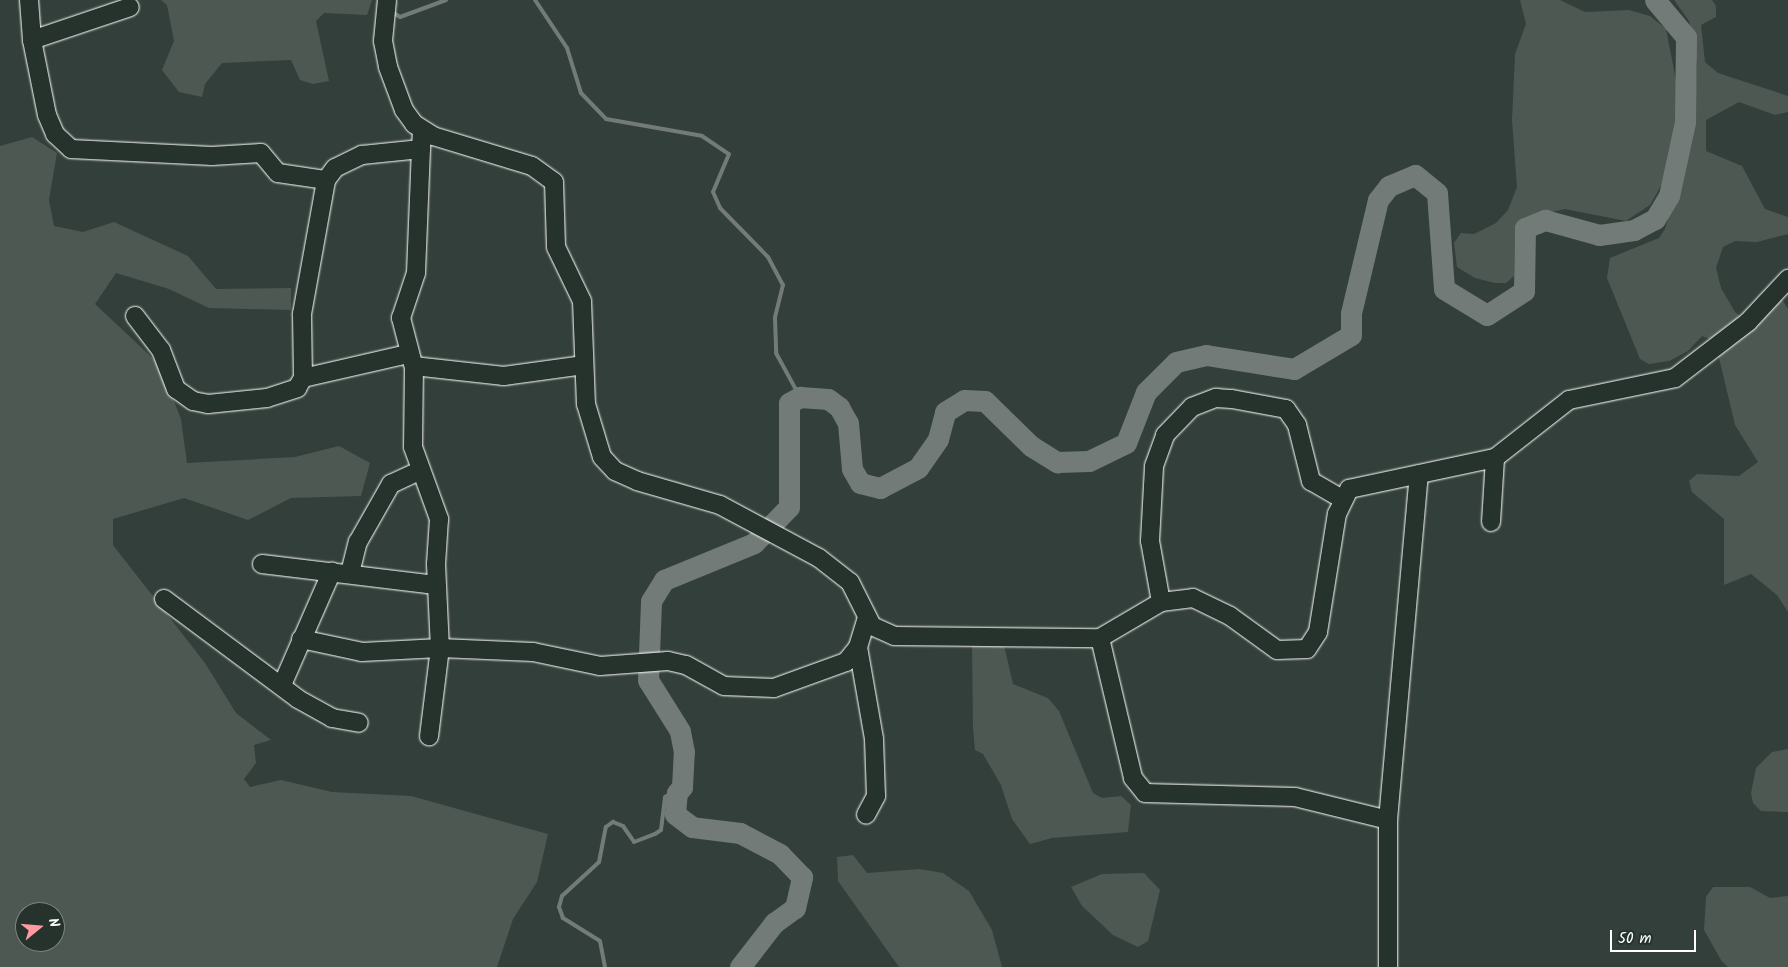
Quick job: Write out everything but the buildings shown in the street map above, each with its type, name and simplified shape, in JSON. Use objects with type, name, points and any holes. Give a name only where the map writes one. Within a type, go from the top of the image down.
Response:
[{"type":"street","points":[[29,0],[32,40],[51,127],[71,149],[212,156],[261,153],[278,173],[326,180]]},
{"type":"street","points":[[387,0],[383,41],[388,66],[404,110],[421,140],[416,273],[402,318],[411,360],[411,426],[421,470],[439,519],[436,584],[440,648],[429,736]]},
{"type":"street","points":[[32,40],[130,7]]},
{"type":"street","points":[[135,316],[161,350],[176,389],[192,401],[239,403],[267,398],[297,388],[303,378],[302,314],[326,180],[335,168],[362,156],[421,140],[512,158],[550,176],[557,190],[556,247],[586,320],[584,365],[589,423],[602,456],[615,471],[706,500],[819,558],[850,582],[866,620],[894,636],[1100,638],[1160,602],[1192,598],[1230,616],[1277,650],[1307,649],[1318,632],[1342,499],[1359,484],[1495,458],[1569,400],[1675,378],[1748,322],[1788,278]]},
{"type":"street","points":[[303,378],[411,360],[504,376],[584,365]]},
{"type":"street","points":[[1160,602],[1150,541],[1154,466],[1166,435],[1192,407],[1216,398],[1232,399],[1286,410],[1297,425],[1310,482],[1342,499]]},
{"type":"street","points":[[1491,522],[1495,458]]},
{"type":"street","points":[[350,574],[358,542],[390,484],[421,470]]},
{"type":"street","points":[[1388,967],[1388,820],[1419,474]]},
{"type":"street","points":[[262,564],[436,584]]},
{"type":"street","points":[[282,684],[332,571]]},
{"type":"street","points":[[164,599],[332,718],[360,723]]},
{"type":"street","points":[[301,639],[362,652],[440,648],[533,652],[600,666],[634,660],[668,661],[686,665],[724,686],[774,688],[830,671],[846,662],[858,647],[866,620]]},
{"type":"street","points":[[1100,638],[1133,778],[1145,793],[1295,797],[1388,820]]},
{"type":"street","points":[[858,647],[874,739],[876,796],[866,815]]},
{"type":"shaded area","points":[[161,0],[372,0],[367,15],[324,13],[316,21],[329,81],[313,84],[300,80],[291,60],[222,63],[205,84],[202,97],[179,92],[162,70],[174,41],[167,5]]},
{"type":"shaded area","points":[[1520,0],[1560,0],[1585,12],[1629,10],[1650,16],[1666,29],[1679,96],[1679,116],[1671,169],[1650,205],[1626,221],[1565,209],[1530,217],[1515,231],[1514,276],[1506,283],[1495,283],[1475,278],[1457,267],[1454,243],[1461,233],[1474,234],[1496,223],[1508,210],[1517,187],[1512,120],[1515,54],[1526,24]]},
{"type":"shaded area","points":[[1674,0],[1712,0],[1716,6],[1716,17],[1701,25],[1705,62],[1718,73],[1788,96],[1788,112],[1775,115],[1739,102],[1706,120],[1706,151],[1742,166],[1765,209],[1788,217],[1788,234],[1757,242],[1735,241],[1723,247],[1716,268],[1721,288],[1735,312],[1753,326],[1781,298],[1788,309],[1788,612],[1777,595],[1751,574],[1724,585],[1724,519],[1692,492],[1689,481],[1697,474],[1739,476],[1758,462],[1735,425],[1715,341],[1702,336],[1688,351],[1669,361],[1649,364],[1640,359],[1607,278],[1610,258],[1659,238],[1665,229],[1694,130],[1697,64],[1689,21]]},
{"type":"shaded area","points":[[32,137],[57,153],[49,200],[54,226],[83,232],[114,222],[188,256],[216,289],[291,288],[291,310],[209,308],[169,289],[116,273],[95,304],[160,365],[181,419],[187,463],[295,457],[339,446],[370,463],[361,496],[291,498],[248,520],[184,498],[113,519],[113,545],[205,663],[236,713],[271,740],[254,745],[256,763],[244,779],[250,787],[281,780],[332,792],[411,796],[548,834],[537,882],[513,919],[497,967],[0,967],[0,146]]},
{"type":"shaded area","points":[[1003,641],[1013,684],[1048,698],[1059,711],[1093,793],[1102,798],[1121,796],[1131,805],[1128,832],[1052,838],[1030,844],[1012,819],[1001,785],[983,754],[975,750],[973,728],[972,644]]},
{"type":"shaded area","points":[[1788,749],[1788,812],[1761,811],[1753,803],[1751,793],[1756,768],[1772,752]]},
{"type":"shaded area","points":[[853,855],[867,873],[919,869],[943,873],[969,891],[992,930],[1002,967],[899,967],[838,881],[837,857]]},
{"type":"shaded area","points":[[1144,873],[1160,890],[1148,941],[1138,947],[1113,935],[1082,906],[1071,887],[1102,874]]},
{"type":"shaded area","points":[[1713,887],[1750,887],[1770,898],[1788,896],[1788,967],[1728,967],[1721,960],[1704,930],[1706,897]]},
{"type":"waterway","points":[[391,11],[400,17],[446,0]]},
{"type":"waterway","points":[[535,0],[567,48],[581,93],[606,119],[702,136],[729,154],[713,192],[720,208],[768,257],[783,285],[775,318],[776,353],[800,397]]},
{"type":"waterway","points":[[740,967],[774,923],[795,908],[802,877],[780,854],[740,833],[692,827],[675,814],[677,793],[682,787],[684,752],[680,731],[648,680],[651,601],[664,580],[754,543],[789,507],[789,403],[800,397],[828,399],[839,407],[848,423],[852,469],[860,483],[880,488],[918,468],[938,439],[945,412],[964,400],[985,401],[1031,446],[1057,462],[1089,461],[1126,443],[1146,392],[1176,362],[1206,355],[1294,369],[1351,335],[1351,313],[1378,200],[1389,186],[1415,175],[1437,193],[1444,289],[1487,315],[1524,291],[1525,228],[1545,220],[1599,235],[1634,230],[1655,219],[1669,196],[1685,122],[1686,37],[1655,0]]},
{"type":"waterway","points":[[605,967],[600,941],[563,918],[559,907],[562,896],[599,862],[606,827],[613,822],[623,826],[634,842],[655,834],[661,830],[665,797],[682,787]]}]
